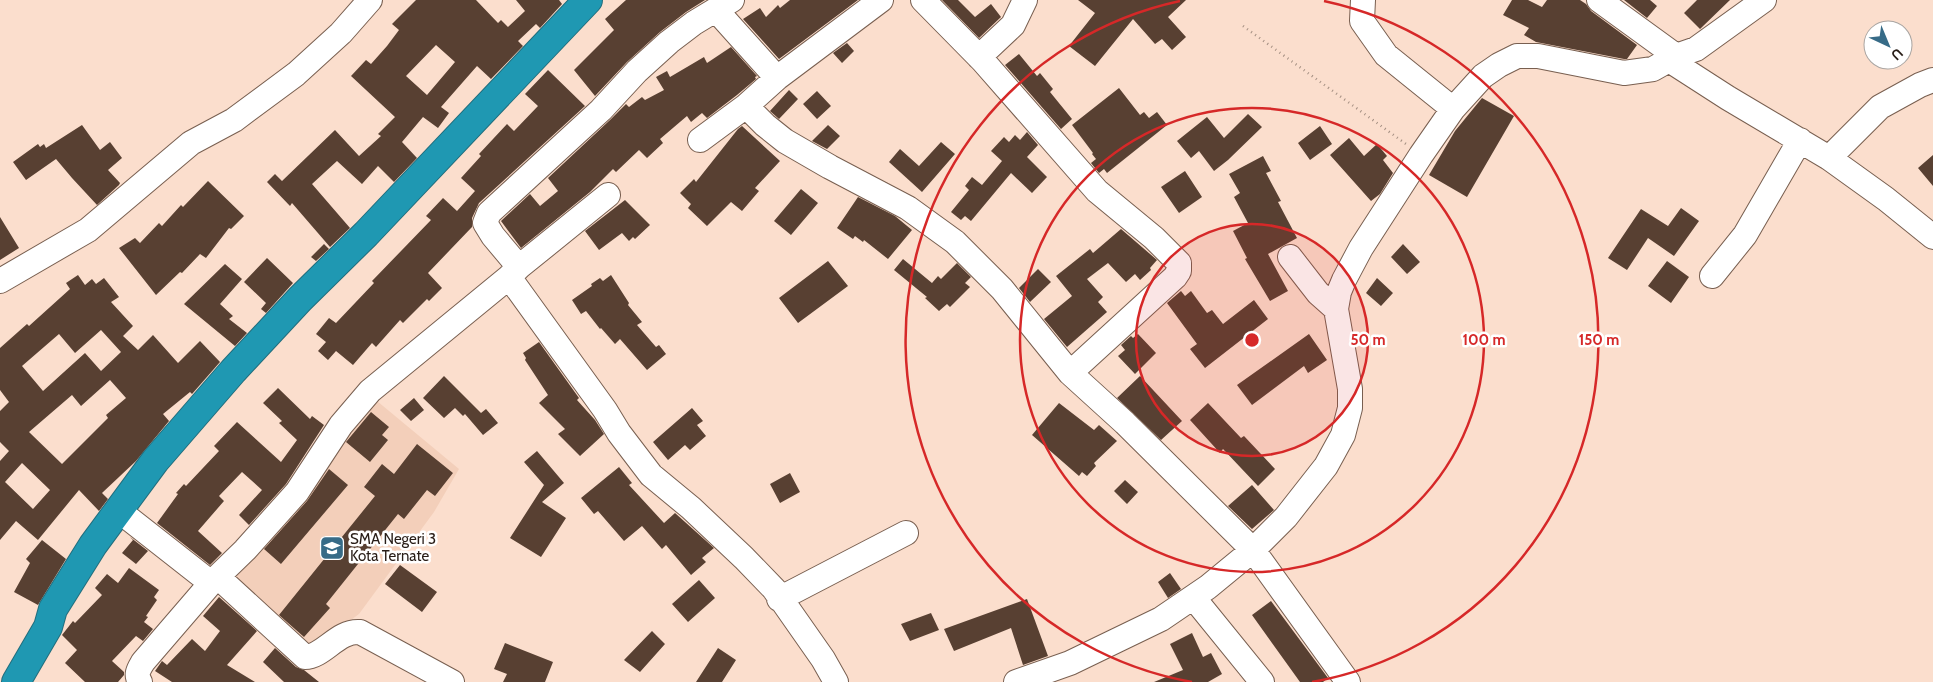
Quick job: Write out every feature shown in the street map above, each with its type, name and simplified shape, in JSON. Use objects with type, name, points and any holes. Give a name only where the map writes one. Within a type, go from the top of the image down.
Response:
[{"type":"highway","points":[[16,682],[50,618],[93,545],[155,462],[240,364],[300,299],[366,234],[588,0]]},
{"type":"street","points":[[0,281],[88,230],[191,143],[234,120],[296,74],[341,33],[370,0]]},
{"type":"street","points":[[700,140],[746,106],[777,78],[881,0]]},
{"type":"street","points":[[923,0],[979,57],[1092,185],[1154,238],[1179,263],[1180,271],[1175,278],[1070,373]]},
{"type":"street","points":[[979,57],[1013,25],[1025,0]]},
{"type":"street","points":[[1363,0],[1362,21],[1386,55],[1453,109]]},
{"type":"street","points":[[1016,682],[1070,663],[1161,618],[1193,597],[1253,550],[1286,517],[1326,466],[1343,435],[1350,408],[1350,389],[1336,309],[1339,292],[1361,248],[1421,155],[1453,109],[1483,76],[1517,56],[1538,56],[1624,73],[1653,70],[1673,58],[1696,49],[1764,0]]},
{"type":"street","points":[[1602,1],[1673,58],[1728,98],[1829,158],[1886,199],[1933,237]]},
{"type":"street","points":[[777,78],[724,5],[694,23],[669,42],[637,71],[601,110],[489,212],[485,219],[487,227],[514,272],[618,433],[651,475],[691,508],[774,589],[779,599],[786,604],[823,659],[836,682]]},
{"type":"street","points":[[1829,158],[1880,107],[1933,80]]},
{"type":"street","points":[[746,106],[785,141],[908,208],[955,242],[1002,289],[1070,373],[1125,423],[1253,550],[1348,682]]},
{"type":"street","points":[[1712,276],[1745,235],[1800,140]]},
{"type":"street","points":[[140,682],[138,670],[143,662],[214,580],[245,550],[297,492],[341,425],[370,392],[608,195]]},
{"type":"street","points":[[1290,257],[1318,293],[1336,309]]},
{"type":"street","points":[[118,510],[214,580],[305,657],[313,655],[347,634],[360,632],[452,682]]},
{"type":"street","points":[[779,599],[906,533]]},
{"type":"street","points":[[1193,597],[1262,682]]},
{"type":"path","points":[[1243,26],[1421,155]]},
{"type":"shaded area","name":"SMA Negeri 3 Kota Ternate","points":[[377,401],[459,469],[434,512],[359,614],[307,652],[226,577],[289,519],[369,408]]},
{"type":"building","points":[[416,0],[476,0],[498,23],[501,20],[508,27],[525,11],[516,0],[559,0],[562,4],[540,28],[536,24],[518,41],[523,46],[491,79],[477,66],[441,107],[449,113],[438,128],[423,117],[402,142],[417,158],[394,182],[378,166],[362,184],[337,161],[312,184],[350,228],[330,247],[292,203],[290,206],[267,182],[275,174],[282,181],[335,130],[359,156],[381,136],[378,134],[395,117],[351,76],[366,60],[371,64],[387,46],[399,30],[392,24]],"holes":[[[436,45],[455,62],[427,95],[406,76]]]},
{"type":"building","points":[[626,0],[705,0],[660,32],[627,62],[595,96],[574,70],[614,30],[605,19]]},
{"type":"building","points":[[790,0],[858,0],[779,59],[743,19],[760,8],[766,17],[778,5],[780,8]]},
{"type":"building","points":[[942,0],[958,0],[975,17],[991,4],[1001,17],[979,38]]},
{"type":"building","points":[[1078,0],[1186,0],[1168,17],[1186,37],[1172,50],[1162,39],[1155,44],[1133,19],[1095,66],[1069,46],[1095,13]]},
{"type":"building","points":[[1512,0],[1528,0],[1542,7],[1547,0],[1580,0],[1591,11],[1637,45],[1627,59],[1624,59],[1536,42],[1524,35],[1529,28],[1503,15]]},
{"type":"building","points":[[1624,0],[1650,0],[1657,6],[1647,18]]},
{"type":"building","points":[[1697,0],[1730,0],[1700,29],[1684,13]]},
{"type":"building","points":[[847,43],[854,51],[842,63],[833,53]]},
{"type":"building","points":[[731,47],[757,76],[755,77],[756,79],[707,118],[702,113],[691,122],[687,116],[660,139],[663,143],[647,158],[639,150],[616,172],[613,169],[590,192],[521,248],[501,221],[530,194],[540,206],[558,191],[548,178],[626,104],[629,107],[642,97],[645,100],[664,90],[656,77],[667,71],[670,77],[704,57],[707,63]]},
{"type":"building","points":[[1019,54],[1037,76],[1040,73],[1053,89],[1050,92],[1072,119],[1061,129],[1005,65]]},
{"type":"building","points":[[548,70],[585,106],[479,203],[472,218],[472,227],[428,273],[442,288],[429,301],[427,299],[403,323],[400,320],[376,347],[372,343],[353,365],[336,351],[328,360],[318,351],[326,342],[316,334],[329,318],[336,323],[374,283],[372,281],[431,220],[426,216],[443,198],[457,211],[475,191],[461,178],[481,156],[479,154],[507,124],[514,131],[538,106],[525,94]]},
{"type":"building","points":[[1119,88],[1140,115],[1144,112],[1149,118],[1157,112],[1167,125],[1107,173],[1104,169],[1099,173],[1091,163],[1096,159],[1093,153],[1072,125]]},
{"type":"building","points":[[789,90],[798,99],[779,119],[770,111]]},
{"type":"building","points":[[817,91],[831,106],[817,119],[803,104]]},
{"type":"building","points":[[1482,98],[1514,116],[1467,197],[1429,175],[1455,131]]},
{"type":"building","points":[[1248,114],[1262,127],[1214,171],[1199,151],[1191,158],[1177,141],[1207,117],[1224,138]]},
{"type":"building","points":[[82,125],[100,150],[110,142],[122,158],[108,170],[120,183],[119,185],[97,205],[56,159],[26,180],[13,162],[38,144],[40,147],[44,144],[46,148]]},
{"type":"building","points":[[828,125],[840,136],[827,149],[812,141]]},
{"type":"building","points":[[742,126],[780,161],[755,188],[759,191],[742,211],[731,202],[707,226],[688,208],[691,204],[680,193],[694,179],[696,182]]},
{"type":"building","points":[[1320,126],[1332,144],[1310,160],[1298,143]]},
{"type":"building","points":[[1027,132],[1038,145],[1027,157],[1047,177],[1032,193],[1011,173],[971,221],[965,216],[961,220],[951,212],[969,190],[965,186],[972,177],[982,185],[1002,161],[991,151],[1004,137],[1009,142],[1015,135],[1020,140]]},
{"type":"building","points":[[1349,138],[1364,156],[1377,144],[1387,156],[1383,160],[1393,173],[1380,194],[1371,201],[1330,155]]},
{"type":"building","points":[[941,142],[955,154],[922,192],[889,162],[900,149],[919,166]]},
{"type":"building","points":[[1933,155],[1933,186],[1918,168]]},
{"type":"building","points":[[1263,156],[1271,171],[1266,173],[1281,201],[1278,202],[1297,238],[1268,254],[1288,291],[1270,301],[1245,259],[1247,258],[1233,231],[1248,223],[1234,197],[1240,193],[1229,174]]},
{"type":"building","points":[[1185,171],[1202,197],[1179,213],[1161,187]]},
{"type":"building","points":[[208,181],[244,216],[231,229],[229,228],[206,258],[200,254],[182,273],[180,272],[156,295],[119,248],[135,238],[140,243],[159,223],[162,226],[181,205],[183,207]]},
{"type":"building","points":[[801,189],[818,203],[791,235],[774,221]]},
{"type":"building","points":[[858,197],[895,216],[912,230],[888,259],[864,240],[863,242],[855,236],[853,239],[837,228]]},
{"type":"building","points":[[625,200],[650,225],[635,239],[633,237],[629,241],[622,233],[599,250],[585,231]]},
{"type":"building","points":[[1681,208],[1699,221],[1674,256],[1648,238],[1627,270],[1608,258],[1641,209],[1668,226]]},
{"type":"building","points":[[0,217],[19,248],[0,260]]},
{"type":"building","points":[[1121,229],[1157,260],[1150,268],[1151,270],[1140,280],[1135,274],[1126,282],[1108,263],[1087,279],[1103,297],[1098,302],[1107,312],[1067,347],[1044,319],[1072,296],[1056,276],[1090,249],[1093,253]]},
{"type":"building","points":[[324,244],[329,249],[316,261],[311,257]]},
{"type":"building","points":[[1403,244],[1420,262],[1407,274],[1391,257]]},
{"type":"building","points":[[267,258],[293,283],[266,313],[261,309],[266,303],[244,282]]},
{"type":"building","points":[[903,259],[932,283],[938,276],[941,279],[957,263],[971,277],[965,283],[970,287],[950,307],[947,304],[939,311],[925,298],[927,297],[894,270]]},
{"type":"building","points":[[828,261],[848,286],[798,323],[779,298]]},
{"type":"building","points":[[1667,261],[1689,277],[1671,303],[1648,286]]},
{"type":"building","points":[[225,264],[242,279],[220,304],[233,316],[229,319],[247,333],[235,346],[184,304]]},
{"type":"building","points":[[1038,269],[1051,282],[1030,302],[1019,288]]},
{"type":"building","points":[[78,275],[85,285],[92,279],[96,284],[104,278],[119,297],[111,302],[133,326],[123,336],[138,350],[153,335],[178,363],[200,341],[220,362],[192,394],[190,392],[163,414],[169,421],[136,461],[102,493],[108,499],[99,511],[79,490],[38,540],[16,521],[0,540],[0,461],[9,451],[0,442],[0,411],[9,402],[0,390],[0,348],[27,324],[29,326],[70,289],[66,283]],"holes":[[[101,330],[121,352],[101,371],[85,353],[43,391],[22,366],[59,334],[75,353]],[[110,380],[126,398],[106,415],[108,418],[62,464],[29,432],[72,395],[81,406]],[[22,463],[50,490],[33,509],[5,482]]]},
{"type":"building","points":[[611,275],[629,303],[628,305],[642,322],[637,325],[656,347],[659,345],[666,354],[647,370],[620,339],[615,344],[586,311],[581,314],[572,300],[600,278],[603,281]]},
{"type":"building","points":[[1377,278],[1393,293],[1381,306],[1366,293]]},
{"type":"building","points":[[1181,291],[1185,296],[1191,291],[1207,313],[1212,310],[1223,324],[1254,300],[1268,319],[1205,368],[1190,349],[1197,344],[1167,303]]},
{"type":"building","points":[[1138,334],[1156,353],[1135,374],[1118,356],[1125,350],[1121,345],[1131,336],[1133,338]]},
{"type":"building","points":[[1309,334],[1327,360],[1308,373],[1304,366],[1252,405],[1237,385]]},
{"type":"building","points":[[539,342],[579,398],[577,400],[595,420],[604,434],[580,456],[558,434],[565,429],[539,403],[548,395],[525,360],[526,358],[523,353]]},
{"type":"building","points":[[444,376],[481,413],[486,409],[498,423],[483,435],[465,414],[463,416],[455,408],[444,418],[423,398]]},
{"type":"building","points":[[1140,376],[1182,421],[1161,440],[1117,398]]},
{"type":"building","points":[[278,388],[310,419],[312,416],[324,425],[286,484],[249,525],[239,515],[262,490],[242,472],[219,496],[224,501],[198,531],[222,553],[210,565],[157,523],[178,494],[176,493],[184,484],[186,486],[219,451],[214,446],[237,422],[281,462],[297,440],[279,423],[282,421],[263,403]]},
{"type":"building","points":[[414,398],[424,410],[411,421],[400,410]]},
{"type":"building","points":[[1059,403],[1094,430],[1099,425],[1117,441],[1094,463],[1096,466],[1087,476],[1082,472],[1079,476],[1032,435]]},
{"type":"building","points":[[1208,403],[1241,438],[1244,436],[1275,469],[1258,486],[1223,449],[1220,453],[1190,420]]},
{"type":"building","points":[[692,408],[703,421],[697,425],[706,436],[690,450],[685,445],[668,460],[653,442]]},
{"type":"building","points":[[371,412],[389,427],[382,435],[388,440],[370,462],[346,442]]},
{"type":"building","points":[[417,444],[453,473],[435,496],[427,490],[404,519],[398,514],[326,604],[330,608],[304,637],[279,615],[375,496],[364,487],[382,464],[394,474]]},
{"type":"building","points":[[537,451],[564,483],[542,502],[566,518],[541,557],[510,538],[544,485],[524,462]]},
{"type":"building","points":[[619,467],[632,483],[629,485],[664,523],[675,513],[714,548],[702,558],[706,562],[691,575],[666,545],[662,549],[642,526],[624,541],[598,511],[594,514],[581,498]]},
{"type":"building","points":[[329,469],[348,485],[281,564],[264,549],[307,501]]},
{"type":"building","points":[[790,473],[800,492],[780,503],[770,484]]},
{"type":"building","points":[[1125,480],[1138,492],[1127,504],[1114,491]]},
{"type":"building","points":[[1252,485],[1274,510],[1252,529],[1228,506]]},
{"type":"building","points":[[130,537],[148,551],[136,564],[122,553],[133,540]]},
{"type":"building","points":[[42,540],[66,559],[38,605],[14,592],[30,563],[26,559]]},
{"type":"building","points":[[400,565],[437,592],[422,612],[385,584]]},
{"type":"building","points":[[129,568],[159,590],[154,597],[157,600],[144,622],[153,629],[143,641],[136,636],[112,661],[124,672],[124,675],[118,682],[85,682],[65,663],[77,650],[62,635],[73,621],[75,623],[102,595],[95,588],[107,574],[118,583]]},
{"type":"building","points":[[1170,573],[1181,589],[1168,598],[1158,582]]},
{"type":"building","points":[[699,580],[715,598],[688,622],[672,604]]},
{"type":"building","points":[[219,597],[257,631],[227,665],[255,682],[172,682],[155,671],[162,661],[167,665],[192,639],[205,651],[220,631],[203,616]]},
{"type":"building","points":[[1027,599],[1048,656],[1023,665],[1011,628],[954,651],[944,629]]},
{"type":"building","points":[[1271,601],[1328,678],[1323,682],[1300,682],[1252,615]]},
{"type":"building","points":[[931,613],[939,630],[910,641],[901,624]]},
{"type":"building","points":[[652,631],[665,644],[640,672],[624,660]]},
{"type":"building","points":[[1192,633],[1203,657],[1211,653],[1222,674],[1208,682],[1154,682],[1183,670],[1170,644]]},
{"type":"building","points":[[505,643],[553,662],[545,682],[503,682],[507,674],[494,669]]},
{"type":"building","points":[[275,648],[296,667],[304,670],[319,682],[284,682],[263,662]]},
{"type":"building","points":[[718,648],[736,660],[722,682],[696,682]]},
{"type":"place","name":"SMA Negeri 3 Kota Ternate","points":[[332,548]]}]
